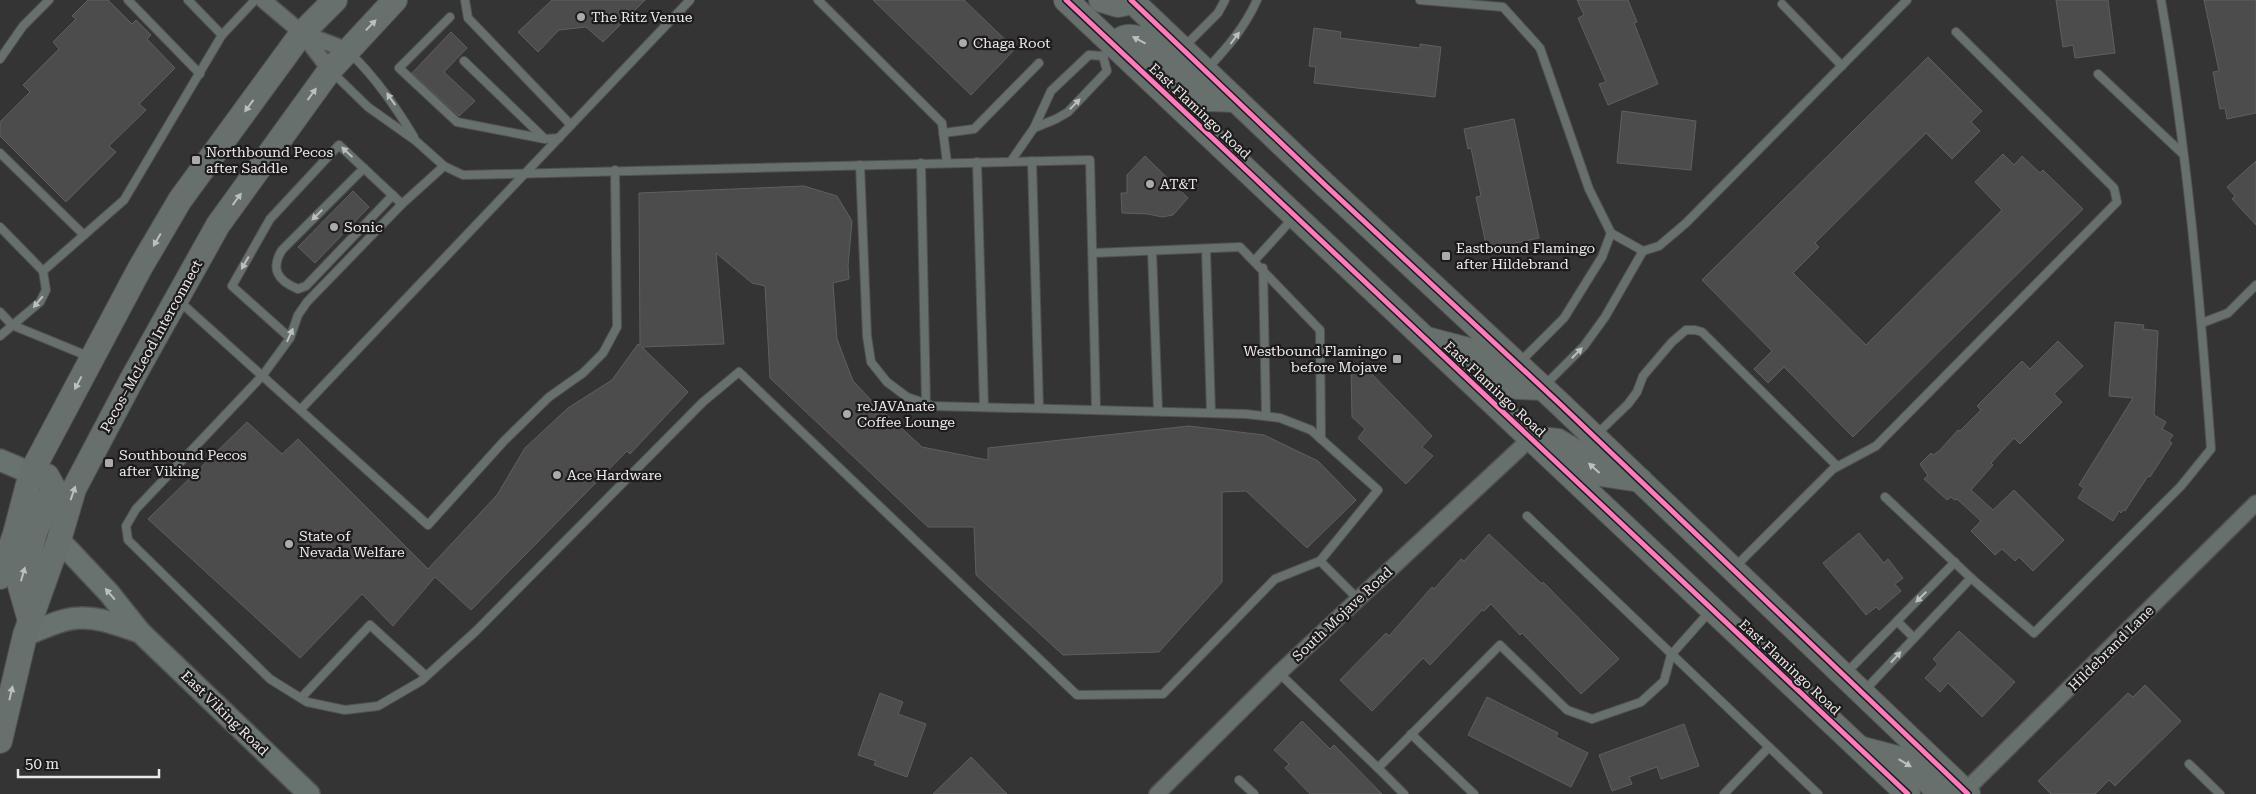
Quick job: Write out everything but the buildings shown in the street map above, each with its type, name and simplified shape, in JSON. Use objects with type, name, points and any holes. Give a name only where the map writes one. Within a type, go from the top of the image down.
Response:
[{"type":"main road","points":[[0,576],[15,534],[31,473],[92,358],[180,200],[302,33],[335,0]]},
{"type":"main road","name":"Pecos–McLeod Interconnect","points":[[0,741],[28,628],[59,540],[74,489],[176,298],[218,224],[330,70],[395,0]]},
{"type":"main road","name":"East Flamingo Road","points":[[1066,0],[1108,50],[1296,216],[1908,794]]},
{"type":"main road","points":[[1101,0],[1118,5],[1133,1],[1863,693],[1959,793]]},
{"type":"main road","points":[[1108,50],[1121,38],[1129,36],[1138,38],[1208,100],[1236,100]]},
{"type":"main road","points":[[1426,339],[1473,351],[1502,377],[1517,386],[1532,389],[1543,388]]},
{"type":"main road","points":[[1531,438],[1558,441],[1575,451],[1600,474],[1640,480]]},
{"type":"main road","points":[[28,628],[20,586],[35,533],[53,487],[47,476],[31,473]]},
{"type":"main road","points":[[1859,748],[1905,760],[1938,792],[1959,793]]},
{"type":"street","points":[[263,0],[302,33],[330,70]]},
{"type":"street","points":[[302,33],[348,50]]},
{"type":"street","name":"South Mojave Road","points":[[1157,794],[1279,673],[1531,438]]},
{"type":"street","points":[[0,460],[31,473]]},
{"type":"street","name":"Hildebrand Lane","points":[[1959,793],[2256,503]]},
{"type":"street","name":"East Viking Road","points":[[59,540],[109,593],[140,632],[309,794]]},
{"type":"street","name":"East Viking Road","points":[[28,628],[80,618],[105,621],[140,632]]},
{"type":"lane","points":[[0,60],[23,26],[49,0]]},
{"type":"lane","points":[[128,0],[200,74]]},
{"type":"lane","points":[[188,0],[222,36]]},
{"type":"lane","points":[[43,271],[124,200],[222,36],[255,0]]},
{"type":"lane","points":[[465,0],[468,18],[571,125]]},
{"type":"lane","points":[[301,409],[690,0]]},
{"type":"lane","points":[[818,0],[942,123],[947,163]]},
{"type":"lane","points":[[1182,48],[1218,13],[1225,0]]},
{"type":"lane","points":[[1206,71],[1234,40],[1257,0]]},
{"type":"lane","points":[[1420,0],[1503,7],[1540,48],[1589,189],[1610,233],[1643,251]]},
{"type":"lane","points":[[1503,7],[1510,0]]},
{"type":"lane","points":[[1543,388],[1589,339],[1605,317],[1643,251],[1659,246],[1686,223],[1907,0]]},
{"type":"lane","points":[[1885,498],[1971,578],[2034,633],[2180,486],[2211,449],[2202,323],[2174,75],[2161,0]]},
{"type":"lane","points":[[1782,4],[1842,66]]},
{"type":"lane","points":[[450,16],[398,68],[458,122],[545,139],[559,138]]},
{"type":"lane","points":[[1733,570],[1838,466],[1876,446],[2117,202],[2114,188],[1956,32]]},
{"type":"lane","points":[[348,50],[373,75],[416,141]]},
{"type":"lane","points":[[1011,161],[1034,128],[1051,91],[1089,55],[1108,50],[1107,71],[1068,112],[1056,120],[1034,128]]},
{"type":"lane","points":[[464,61],[545,139]]},
{"type":"lane","points":[[943,133],[974,129],[1039,63]]},
{"type":"lane","points":[[330,70],[368,107],[416,141],[444,166],[463,174],[1090,160],[1096,409]]},
{"type":"lane","points":[[2098,74],[2183,154]]},
{"type":"lane","points":[[290,338],[232,286],[270,219],[339,145],[402,204]]},
{"type":"lane","points":[[0,153],[84,235]]},
{"type":"lane","points":[[1032,161],[1039,408]]},
{"type":"lane","points":[[977,162],[984,407]]},
{"type":"lane","points":[[921,163],[926,404]]},
{"type":"lane","points":[[444,166],[402,204],[307,302],[298,315],[290,338],[263,375],[136,509],[126,526],[128,540],[270,679],[307,702],[345,710],[378,706],[426,676],[476,631],[703,402],[739,372],[1077,695],[1163,694],[1275,579],[1320,561],[1378,490],[1311,430],[1280,418],[1158,411],[933,406],[907,397],[887,382],[871,362],[867,336],[860,165]]},
{"type":"lane","points":[[364,168],[282,250],[276,259],[276,268],[283,281],[298,289],[306,286],[393,195]]},
{"type":"lane","points":[[176,298],[428,525],[517,428],[549,397],[583,372],[603,353],[617,327],[615,170]]},
{"type":"lane","points":[[1255,260],[1296,216]]},
{"type":"lane","points":[[0,227],[43,271],[46,290],[40,302],[0,336]]},
{"type":"lane","points":[[1517,365],[1564,318],[1602,257],[1610,233]]},
{"type":"lane","points":[[1093,253],[1240,247],[1263,268],[1320,330],[1321,439]]},
{"type":"lane","points":[[1206,248],[1212,413]]},
{"type":"lane","points":[[1152,250],[1158,411]]},
{"type":"lane","points":[[1263,268],[1266,416]]},
{"type":"lane","points":[[2202,323],[2228,313],[2256,285]]},
{"type":"lane","points":[[0,312],[12,325],[92,358]]},
{"type":"lane","points":[[1595,437],[1628,404],[1637,392],[1643,376],[1672,342],[1686,330],[1695,330],[1702,332],[1838,466]]},
{"type":"lane","points":[[1527,516],[1818,794]]},
{"type":"lane","points":[[1320,561],[1358,599]]},
{"type":"lane","points":[[1843,675],[1955,562]]},
{"type":"lane","points":[[1863,693],[1971,578]]},
{"type":"lane","points":[[1378,768],[1500,645],[1567,710],[1592,719],[1641,702],[1664,681],[1671,655],[1712,609]]},
{"type":"lane","points":[[1897,621],[1914,638]]},
{"type":"lane","points":[[301,698],[370,625],[426,676]]},
{"type":"lane","points":[[1279,673],[1404,794]]},
{"type":"lane","points":[[1411,734],[1474,794]]},
{"type":"lane","points":[[1724,794],[1769,747]]},
{"type":"lane","points":[[2189,764],[2220,794]]},
{"type":"lane","points":[[1239,780],[1254,794]]},
{"type":"cycle path","points":[[1066,0],[1908,794]]},
{"type":"cycle path","points":[[1131,0],[1325,185],[1560,404],[1968,794]]},
{"type":"place","name":"The Ritz Venue","points":[[581,17]]},
{"type":"place","name":"Chaga Root","points":[[963,43]]},
{"type":"place","name":"Northbound Pecos after Saddle","points":[[196,160]]},
{"type":"place","name":"AT&T","points":[[1150,184]]},
{"type":"place","name":"Sonic","points":[[334,227]]},
{"type":"place","name":"Eastbound Flamingo after Hildebrand","points":[[1446,256]]},
{"type":"place","name":"Westbound Flamingo before Mojave","points":[[1397,359]]},
{"type":"place","name":"reJAVAnate Coffee Lounge","points":[[847,414]]},
{"type":"place","name":"Southbound Pecos after Viking","points":[[109,463]]},
{"type":"place","name":"Ace Hardware","points":[[557,475]]},
{"type":"place","name":"State of Nevada Welfare","points":[[289,544]]}]
